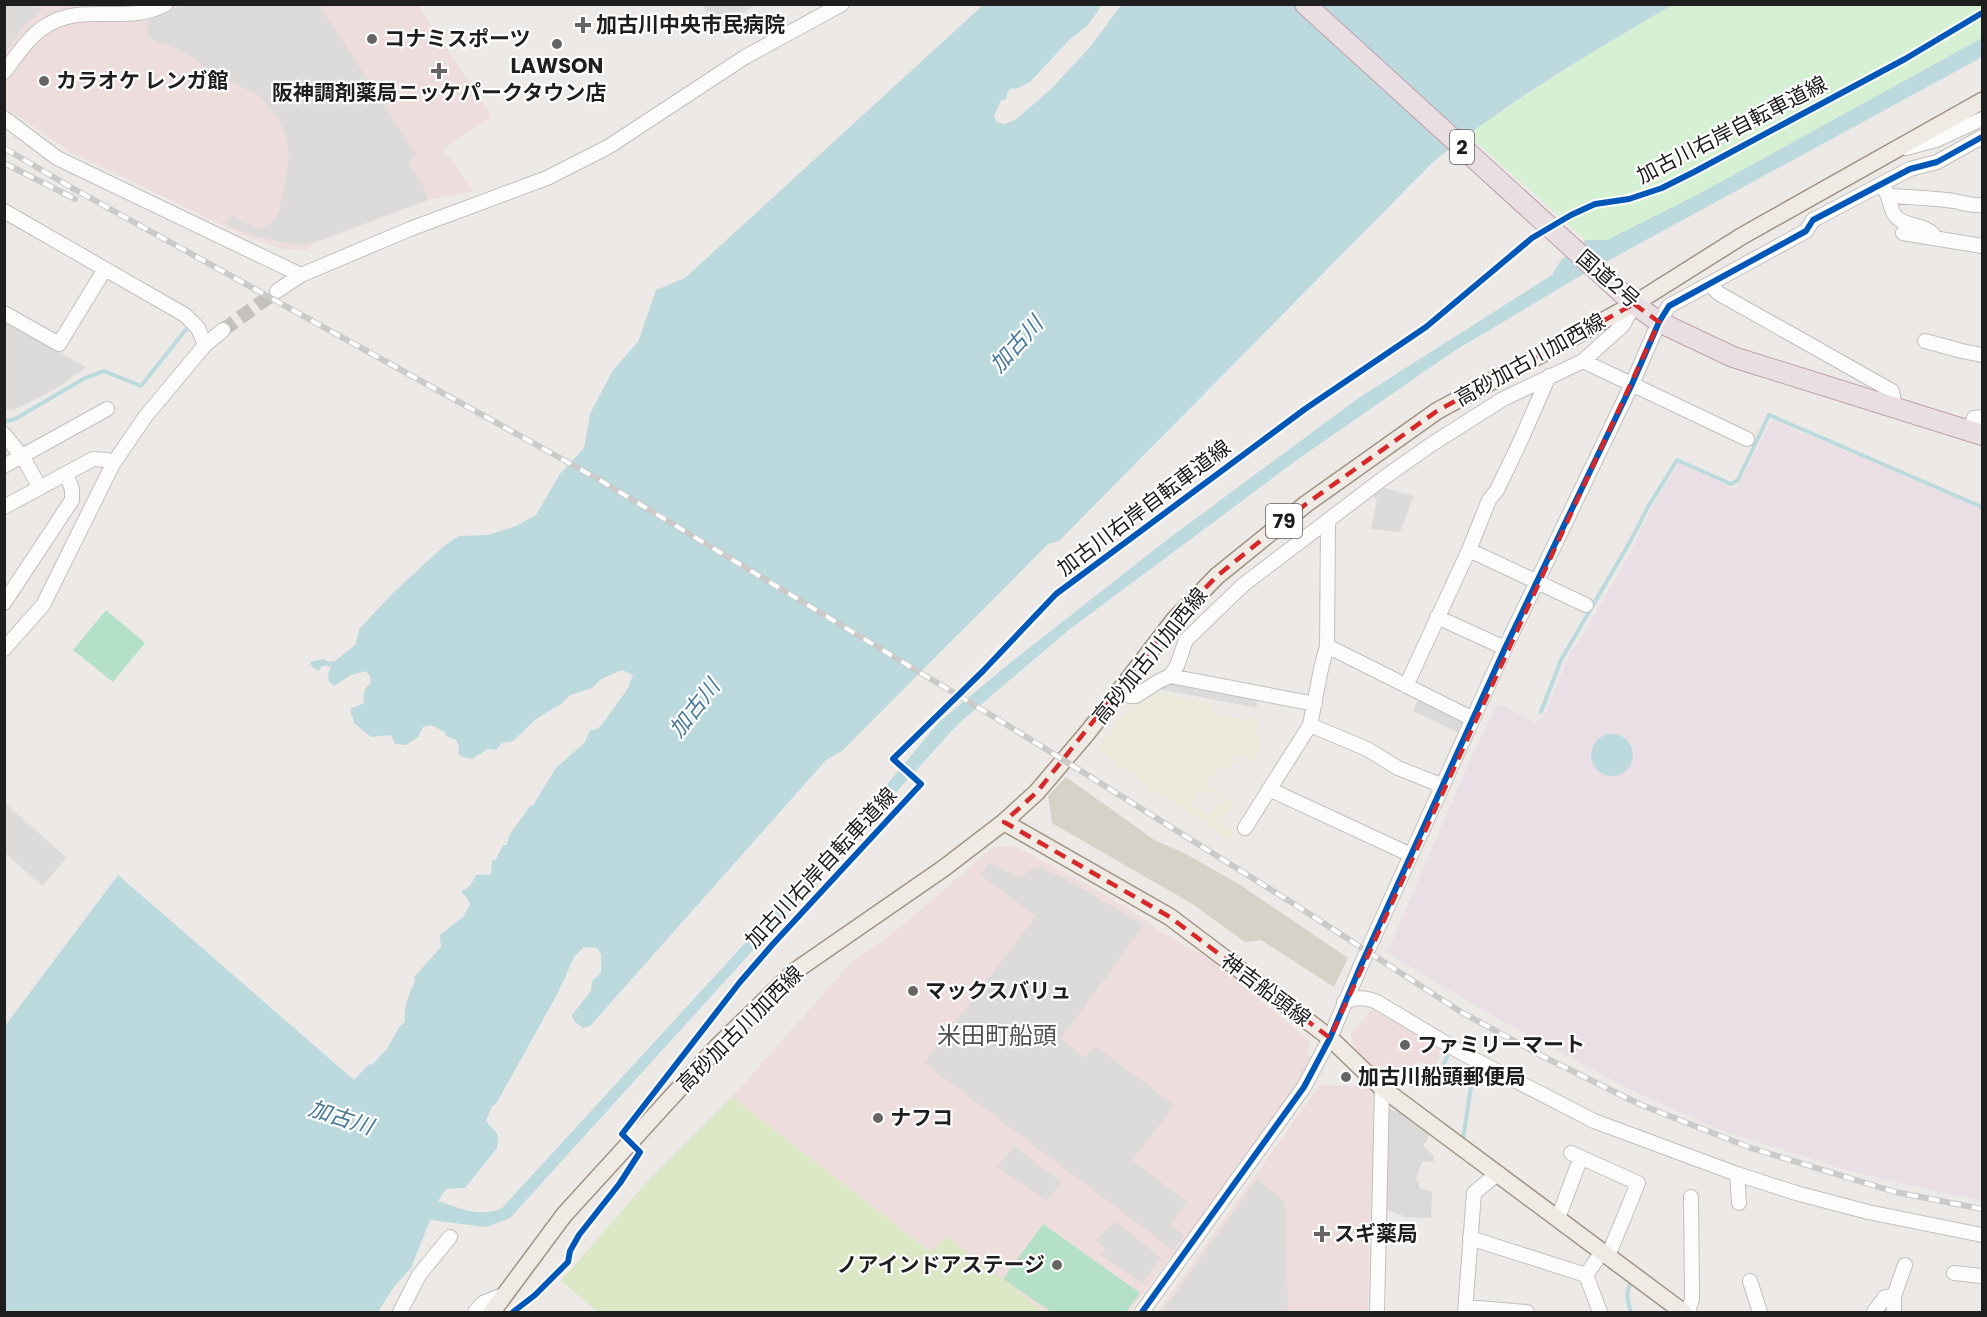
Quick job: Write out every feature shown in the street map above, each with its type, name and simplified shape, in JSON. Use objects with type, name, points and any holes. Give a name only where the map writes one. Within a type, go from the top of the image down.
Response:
[{"type":"highway","name":"国道2号","points":[[1305,4],[1634,304],[1659,321],[1733,357],[1895,408],[1978,428]]},
{"type":"main road","name":"高砂加古川加西線","points":[[492,1312],[564,1215],[718,1046],[795,971],[944,868],[1004,822],[1037,792],[1088,732],[1174,620],[1217,576],[1306,504],[1437,411],[1634,304],[1742,236],[1983,102]]},
{"type":"main road","name":"神吉船頭線","points":[[1004,822],[1170,917],[1330,1038],[1383,1088],[1683,1312]]},
{"type":"street","points":[[4,72],[28,42],[48,24],[73,15],[134,15],[152,12],[166,4]]},
{"type":"street","points":[[277,291],[301,275],[410,229],[547,178],[608,147],[745,57],[842,4]]},
{"type":"street","points":[[4,118],[57,158],[301,275]]},
{"type":"street","points":[[1894,152],[1936,140],[1983,119]]},
{"type":"street","points":[[1142,1312],[1304,1087],[1330,1038],[1344,1002],[1505,648],[1632,384],[1659,321],[1669,306],[1806,231],[1813,220],[1885,190],[1910,169],[1937,162],[1983,138]]},
{"type":"street","points":[[1885,190],[1983,206]]},
{"type":"street","points":[[1885,190],[1895,215],[1901,221],[1929,230],[1938,239]]},
{"type":"street","points":[[4,211],[185,315],[198,328],[205,345]]},
{"type":"street","points":[[1903,233],[1983,246]]},
{"type":"street","points":[[4,313],[59,344],[105,269]]},
{"type":"street","points":[[1711,285],[1718,293],[1892,391],[1895,408]]},
{"type":"street","points":[[1121,688],[1130,696],[1136,696],[1170,676],[1177,666],[1186,640],[1243,585],[1432,444],[1503,399],[1583,361],[1623,325],[1634,304]]},
{"type":"street","points":[[4,649],[43,605],[113,464],[145,417],[205,345],[224,330]]},
{"type":"street","points":[[1925,340],[1983,355]]},
{"type":"street","points":[[1583,361],[1747,439]]},
{"type":"street","points":[[1406,686],[1469,550],[1489,500],[1497,490],[1516,451],[1549,376]]},
{"type":"street","points":[[4,466],[107,408]]},
{"type":"street","points":[[4,434],[21,456],[40,488]]},
{"type":"street","points":[[4,507],[93,459],[107,460],[113,464]]},
{"type":"street","points":[[4,603],[72,500],[72,489],[66,474]]},
{"type":"street","points":[[1245,828],[1310,725],[1327,646],[1328,522]]},
{"type":"street","points":[[1469,550],[1586,605]]},
{"type":"street","points":[[1437,617],[1505,648]]},
{"type":"street","points":[[1327,646],[1473,718]]},
{"type":"street","points":[[1170,676],[1315,704]]},
{"type":"street","points":[[1310,725],[1367,749],[1398,768],[1443,786]]},
{"type":"street","points":[[1269,789],[1411,855]]},
{"type":"street","points":[[1344,1002],[1365,997],[1462,1053],[1594,1121],[1737,1174],[1796,1193],[1858,1209],[1983,1235]]},
{"type":"street","points":[[1377,1312],[1383,1088]]},
{"type":"street","points":[[1558,1218],[1576,1155],[1638,1183],[1605,1254],[1586,1275]]},
{"type":"street","points":[[1498,1173],[1474,1193],[1465,1310],[1527,1312]]},
{"type":"street","points":[[1737,1174],[1739,1203]]},
{"type":"street","points":[[1688,1312],[1692,1299],[1691,1197]]},
{"type":"street","points":[[400,1312],[419,1275],[450,1237]]},
{"type":"street","points":[[1470,1238],[1586,1275]]},
{"type":"street","points":[[1894,1312],[1894,1296],[1905,1265]]},
{"type":"street","points":[[1954,1273],[1983,1276]]},
{"type":"street","points":[[1586,1275],[1600,1312]]},
{"type":"street","points":[[1750,1281],[1760,1312]]},
{"type":"street","points":[[475,1312],[483,1303],[503,1295]]},
{"type":"street","points":[[1874,1312],[1885,1297],[1894,1296]]},
{"type":"highlighted area","points":[[1634,304],[1659,322],[1330,1038],[1170,917],[1004,822],[1037,792],[1174,620],[1217,576],[1306,504],[1437,411]]},
{"type":"shaded area","points":[[5,4],[35,5],[43,10],[24,25],[5,53]]},
{"type":"shaded area","points":[[4,5],[418,5],[492,117],[443,149],[473,191],[428,200],[316,243],[307,250],[283,249],[247,237],[71,152],[5,107]]},
{"type":"shaded area","points":[[180,5],[319,5],[416,154],[408,163],[423,185],[428,200],[306,245],[252,235],[227,225],[232,215],[257,229],[272,223],[279,210],[284,189],[289,157],[286,137],[278,117],[259,96],[206,68],[180,50],[148,36],[147,20],[165,14]]},
{"type":"shaded area","points":[[702,5],[755,5],[718,29]]},
{"type":"shaded area","points":[[4,320],[86,367],[59,387],[30,402],[11,411],[5,408]]},
{"type":"shaded area","points":[[1772,420],[1982,509],[1982,1200],[1853,1172],[1723,1131],[1629,1089],[1486,1012],[1387,953],[1471,758],[1497,705],[1506,707],[1535,723],[1544,717],[1569,655],[1628,557],[1653,506],[1679,463],[1736,490]]},
{"type":"shaded area","points":[[1380,487],[1414,496],[1400,532],[1371,529],[1377,499],[1369,493]]},
{"type":"shaded area","points":[[1176,681],[1259,697],[1256,708],[1158,689],[1164,682]]},
{"type":"shaded area","points":[[1153,691],[1212,704],[1211,712],[1222,716],[1249,721],[1253,716],[1258,717],[1256,736],[1261,738],[1257,745],[1261,748],[1252,764],[1240,754],[1228,769],[1222,766],[1208,779],[1190,802],[1209,816],[1221,801],[1207,790],[1204,792],[1201,790],[1206,783],[1234,804],[1221,822],[1236,832],[1229,841],[1184,809],[1157,794],[1096,748],[1132,704]]},
{"type":"shaded area","points":[[1420,695],[1468,719],[1461,734],[1413,711]]},
{"type":"shaded area","points":[[1066,777],[1156,841],[1186,854],[1239,884],[1348,958],[1334,987],[1261,940],[1245,942],[1194,905],[1052,823],[1048,796]]},
{"type":"shaded area","points":[[5,803],[67,858],[42,886],[5,853]]},
{"type":"shaded area","points":[[1015,846],[1088,885],[1138,915],[1156,929],[1213,961],[1310,1041],[1308,1055],[1313,1057],[1296,1086],[1205,1212],[1206,1224],[1170,1258],[1129,1312],[1044,1312],[947,1237],[931,1252],[732,1097],[849,965],[902,926],[993,847]]},
{"type":"shaded area","points":[[990,862],[1019,878],[1037,866],[1062,877],[1144,925],[1061,1039],[1085,1058],[1095,1046],[1175,1105],[1132,1160],[1187,1202],[1170,1225],[1184,1235],[1173,1250],[924,1063],[1036,916],[980,875]]},
{"type":"shaded area","name":"ファミリーマート","points":[[1372,1009],[1442,1050],[1435,1066],[1416,1062],[1411,1072],[1390,1083],[1355,1048],[1351,1035]]},
{"type":"shaded area","points":[[1320,1085],[1372,1087],[1379,1093],[1376,1220],[1370,1221],[1368,1312],[1158,1312]]},
{"type":"shaded area","points":[[1400,1107],[1432,1131],[1423,1146],[1434,1156],[1433,1162],[1422,1161],[1416,1180],[1419,1182],[1419,1188],[1432,1192],[1431,1218],[1402,1217],[1402,1215],[1382,1209],[1386,1108],[1398,1112]]},
{"type":"shaded area","points":[[1014,1146],[1062,1183],[1046,1201],[997,1167]]},
{"type":"shaded area","points":[[1257,1179],[1285,1202],[1288,1312],[1162,1312]]},
{"type":"shaded area","points":[[1115,1221],[1161,1258],[1142,1283],[1101,1255],[1106,1249],[1095,1240]]},
{"type":"green space","points":[[1672,5],[1982,5],[1982,38],[1693,197],[1607,240],[1586,240],[1467,134],[1589,54]]},
{"type":"green space","points":[[106,610],[145,643],[113,682],[73,650]]},
{"type":"green space","points":[[732,1097],[931,1252],[947,1236],[1044,1312],[598,1312],[561,1281],[647,1182]]},
{"type":"green space","name":"ノアインドアステージ","points":[[1043,1224],[1140,1293],[1126,1312],[1051,1312],[1003,1279]]},
{"type":"water","name":"加古川","points":[[983,5],[1102,5],[1087,26],[1069,40],[1030,82],[1016,89],[1012,88],[1006,99],[1001,100],[994,117],[997,122],[1004,124],[1015,120],[1051,89],[1091,46],[1121,5],[1672,5],[1520,99],[1433,162],[1059,541],[1048,544],[842,751],[826,760],[590,1026],[583,1028],[575,1022],[572,1015],[591,991],[592,981],[601,973],[601,954],[597,948],[584,947],[574,957],[559,991],[496,1104],[492,1106],[486,1121],[498,1135],[497,1148],[465,1188],[446,1189],[438,1201],[478,1212],[502,1208],[849,830],[940,721],[1168,539],[1360,397],[1552,275],[1561,260],[1586,240],[1607,240],[1693,197],[1982,38],[1982,57],[1580,276],[1454,351],[1301,457],[1070,629],[958,724],[510,1218],[486,1227],[430,1220],[411,1268],[393,1288],[378,1312],[5,1312],[4,1027],[118,875],[354,1080],[369,1064],[372,1065],[387,1049],[399,1027],[405,1022],[406,1006],[415,981],[414,977],[441,947],[440,935],[464,916],[470,905],[461,892],[470,886],[476,875],[491,874],[492,861],[496,859],[503,845],[507,845],[513,830],[529,807],[533,805],[556,768],[585,742],[590,730],[601,726],[628,688],[633,675],[622,670],[601,679],[592,688],[570,695],[561,704],[536,719],[513,741],[502,743],[496,750],[488,749],[472,759],[458,754],[459,746],[456,740],[431,725],[423,727],[418,737],[406,745],[395,744],[391,735],[371,737],[354,723],[350,709],[364,703],[364,692],[371,683],[366,671],[351,675],[334,686],[329,682],[328,676],[331,666],[322,666],[318,671],[312,667],[310,662],[323,659],[330,662],[335,661],[355,645],[360,628],[394,592],[444,546],[459,536],[488,535],[516,526],[536,515],[560,474],[584,448],[590,414],[613,370],[638,342],[656,290],[685,278]]},
{"type":"water","points":[[1612,734],[1627,740],[1633,755],[1627,770],[1612,776],[1597,770],[1591,755],[1597,740]]},
{"type":"waterway","points":[[4,419],[7,421],[15,419],[85,378],[104,371],[141,386],[188,327]]},
{"type":"waterway","points":[[1541,712],[1561,660],[1677,460],[1731,484],[1738,480],[1769,415],[1982,507]]},
{"type":"waterway","points":[[1427,1072],[1439,1074],[1448,1055]]},
{"type":"waterway","points":[[1460,1068],[1472,1080],[1463,1139]]},
{"type":"waterway","points":[[1630,1284],[1627,1295],[1631,1312]]},
{"type":"tunnel","points":[[223,330],[277,291]]},
{"type":"railway","points":[[4,148],[598,479],[1004,723],[1294,904],[1461,1012],[1542,1056],[1639,1104],[1751,1148],[1895,1192],[1982,1209]]},
{"type":"railway","points":[[4,163],[75,199]]},
{"type":"cycle path","name":"加古川右岸自転車道線","points":[[513,1312],[535,1295],[568,1262],[570,1251],[579,1235],[620,1183],[640,1152],[622,1134],[740,982],[921,784],[893,759],[983,671],[1056,594],[1305,409],[1426,327],[1532,238],[1595,204],[1629,199],[1662,188],[1905,59],[1982,13]]},
{"type":"cycle path","points":[[1142,1312],[1304,1087],[1330,1038],[1505,648],[1632,384],[1659,322],[1669,306],[1806,231],[1813,220],[1910,169],[1937,162],[1982,137]]},
{"type":"place","name":"加古川中央市民病院","points":[[583,25]]},
{"type":"place","name":"コナミスポーツ","points":[[372,39]]},
{"type":"place","name":"LAWSON","points":[[557,44]]},
{"type":"place","name":"阪神調剤薬局ニッケパークタウン店","points":[[439,71]]},
{"type":"place","name":"カラオケ レンガ館","points":[[44,81]]},
{"type":"place","name":"マックスバリュ","points":[[913,991]]},
{"type":"place","name":"ファミリーマート","points":[[1405,1045]]},
{"type":"place","name":"加古川船頭郵便局","points":[[1346,1077]]},
{"type":"place","name":"ナフコ","points":[[878,1118]]},
{"type":"place","name":"スギ薬局","points":[[1322,1234]]},
{"type":"place","name":"ノアインドアステージ","points":[[1057,1265]]},
{"type":"district","name":"米田町船頭","points":[[997,1036]]}]
